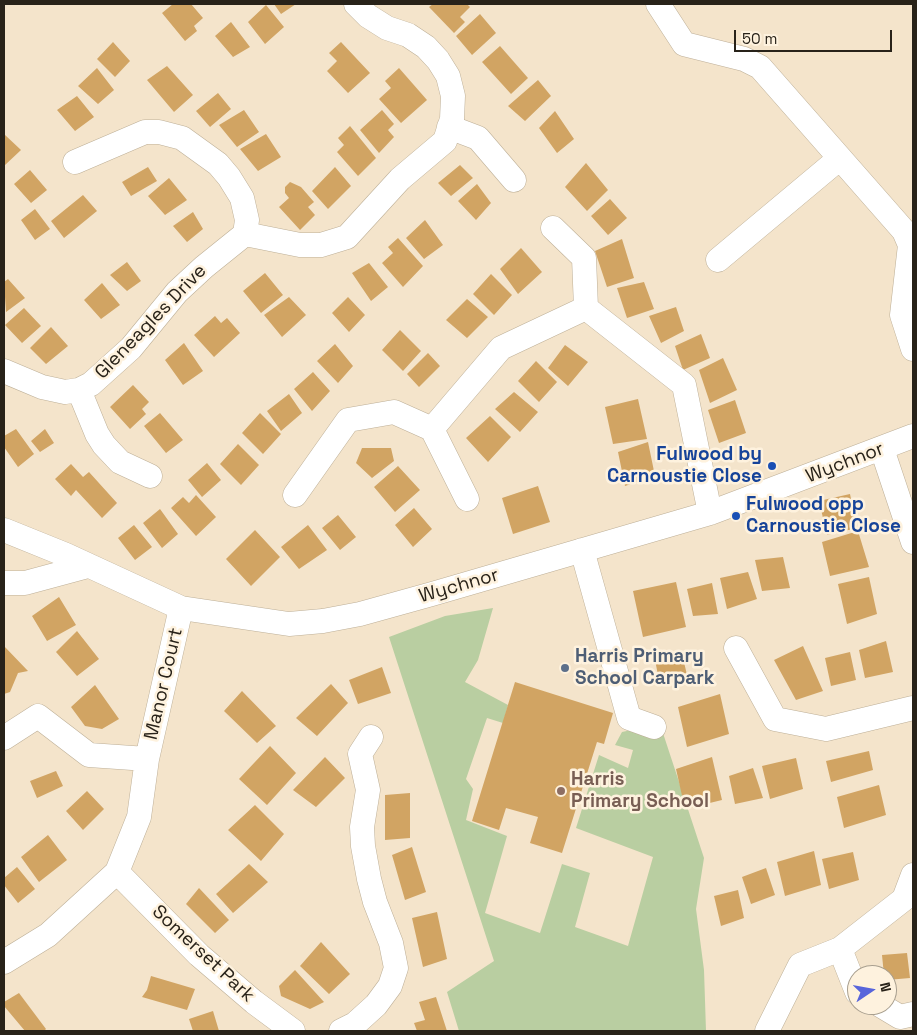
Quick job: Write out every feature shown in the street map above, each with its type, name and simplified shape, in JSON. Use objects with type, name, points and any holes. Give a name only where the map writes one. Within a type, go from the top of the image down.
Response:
[{"type":"street","points":[[75,162],[145,132],[159,132],[182,138],[218,164],[234,184],[242,198],[247,220],[245,234],[300,245],[321,245],[347,237],[400,179],[445,141],[452,119],[453,96],[448,76],[438,60],[426,48],[408,36],[387,28],[368,16],[356,4]]},
{"type":"street","points":[[658,4],[684,44],[744,59],[760,67],[908,238],[910,245],[902,314],[913,349]]},
{"type":"street","points":[[450,127],[478,138],[514,180]]},
{"type":"street","points":[[718,260],[840,158]]},
{"type":"street","points":[[552,228],[584,258],[586,308],[684,385],[710,513]]},
{"type":"street","name":"Gleneagles Drive","points":[[4,371],[42,386],[65,392],[79,390],[91,384],[131,348],[177,292],[204,266],[245,234]]},
{"type":"street","points":[[432,429],[501,348],[586,308]]},
{"type":"street","name":"Gleneagles Drive","points":[[79,390],[97,434],[104,445],[120,462],[150,476]]},
{"type":"street","points":[[295,495],[348,420],[394,412],[432,429],[467,499]]},
{"type":"street","name":"Wychnor","points":[[4,530],[181,608],[289,624],[322,621],[396,604],[710,513],[913,436]]},
{"type":"street","points":[[882,449],[913,542]]},
{"type":"street","points":[[582,550],[629,718],[654,727]]},
{"type":"street","points":[[4,583],[25,583],[88,566]]},
{"type":"street","name":"Manor Court","points":[[4,962],[48,935],[117,872],[139,817],[147,759],[181,608]]},
{"type":"street","points":[[736,648],[775,719],[826,730],[913,708]]},
{"type":"street","name":"Manor Court","points":[[4,738],[38,716],[90,755],[147,759]]},
{"type":"street","points":[[340,1031],[355,1024],[376,1005],[390,986],[396,968],[391,943],[369,879],[363,846],[364,808],[368,790],[360,754],[371,737]]},
{"type":"street","name":"Somerset Park","points":[[117,872],[199,956],[254,1002],[293,1031]]},
{"type":"street","points":[[767,1031],[800,965],[840,949],[904,899],[913,875]]},
{"type":"street","points":[[840,949],[847,967]]},
{"type":"street","points":[[897,1014],[900,1016],[913,1014]]},
{"type":"green space","points":[[493,608],[478,660],[465,682],[508,705],[503,723],[487,718],[466,779],[473,789],[466,820],[507,836],[485,913],[540,933],[562,864],[590,873],[575,927],[628,946],[653,857],[576,828],[599,755],[628,768],[633,750],[615,745],[622,732],[660,724],[704,858],[696,909],[704,970],[706,1031],[459,1031],[447,992],[494,961],[389,637],[445,616]]},
{"type":"building","points":[[173,4],[191,4],[203,18],[194,26],[197,31],[185,41],[162,13]]},
{"type":"building","points":[[274,4],[296,4],[281,14]]},
{"type":"building","points":[[433,4],[467,4],[470,7],[460,17],[465,22],[454,33],[429,7]]},
{"type":"building","points":[[266,5],[284,27],[265,44],[248,22]]},
{"type":"building","points":[[480,14],[496,33],[472,55],[456,36]]},
{"type":"building","points":[[231,22],[250,47],[233,57],[215,36]]},
{"type":"building","points":[[113,42],[130,61],[115,77],[97,59]]},
{"type":"building","points":[[341,42],[370,73],[348,93],[327,71],[337,61],[329,53]]},
{"type":"building","points":[[500,46],[528,78],[511,94],[482,62]]},
{"type":"building","points":[[167,66],[193,95],[174,112],[147,80]]},
{"type":"building","points":[[97,68],[114,90],[98,104],[78,86]]},
{"type":"building","points":[[399,68],[427,100],[401,123],[379,99],[391,88],[385,81]]},
{"type":"building","points":[[538,80],[551,96],[525,121],[508,106]]},
{"type":"building","points":[[218,93],[231,109],[210,127],[196,111]]},
{"type":"building","points":[[77,96],[94,117],[75,131],[57,110]]},
{"type":"building","points":[[244,110],[259,132],[237,147],[219,125]]},
{"type":"building","points":[[382,110],[394,124],[388,130],[394,137],[379,153],[360,130]]},
{"type":"building","points":[[555,111],[574,139],[557,153],[539,128]]},
{"type":"building","points":[[350,126],[376,158],[358,176],[337,152],[344,145],[338,138]]},
{"type":"building","points":[[4,134],[21,150],[4,166]]},
{"type":"building","points":[[266,134],[281,157],[258,171],[240,149]]},
{"type":"building","points":[[586,163],[608,190],[587,211],[565,187]]},
{"type":"building","points":[[460,165],[473,178],[451,196],[438,183]]},
{"type":"building","points":[[148,167],[157,181],[131,196],[122,182]]},
{"type":"building","points":[[335,167],[351,186],[328,209],[312,191]]},
{"type":"building","points":[[30,170],[47,190],[31,203],[14,184]]},
{"type":"building","points":[[169,178],[187,200],[165,215],[148,196]]},
{"type":"building","points":[[290,182],[301,187],[314,202],[308,207],[315,215],[300,230],[279,207],[289,198],[285,193],[285,187]]},
{"type":"building","points":[[477,184],[491,203],[476,220],[458,201]]},
{"type":"building","points":[[83,195],[97,211],[64,238],[51,221]]},
{"type":"building","points":[[610,199],[627,218],[608,235],[591,216]]},
{"type":"building","points":[[35,209],[50,229],[35,240],[21,220]]},
{"type":"building","points":[[193,212],[203,229],[187,242],[173,226]]},
{"type":"building","points":[[425,220],[443,245],[424,259],[406,238]]},
{"type":"building","points":[[398,238],[423,266],[403,287],[382,263],[393,253],[388,247]]},
{"type":"building","points":[[622,239],[634,278],[607,287],[595,251]]},
{"type":"building","points":[[521,248],[542,272],[518,294],[500,269]]},
{"type":"building","points":[[127,262],[141,281],[127,291],[110,275]]},
{"type":"building","points":[[369,263],[388,287],[371,301],[352,273]]},
{"type":"building","points":[[265,273],[283,295],[261,313],[243,291]]},
{"type":"building","points":[[491,274],[512,295],[494,315],[473,294]]},
{"type":"building","points":[[8,279],[25,298],[6,312],[4,282]]},
{"type":"building","points":[[644,282],[654,309],[627,318],[617,288]]},
{"type":"building","points":[[102,283],[120,305],[101,319],[84,300]]},
{"type":"building","points":[[289,297],[306,315],[282,337],[264,315]]},
{"type":"building","points":[[348,297],[365,315],[349,332],[332,313]]},
{"type":"building","points":[[467,299],[488,317],[467,338],[446,320]]},
{"type":"building","points":[[676,307],[684,331],[661,343],[649,316]]},
{"type":"building","points":[[24,308],[41,326],[22,343],[5,325]]},
{"type":"building","points":[[215,316],[221,323],[227,318],[240,333],[214,357],[194,335]]},
{"type":"building","points":[[51,327],[68,346],[46,364],[30,348]]},
{"type":"building","points":[[400,330],[421,351],[403,371],[382,350]]},
{"type":"building","points":[[701,334],[710,358],[683,370],[675,346]]},
{"type":"building","points":[[184,343],[203,371],[183,385],[165,360]]},
{"type":"building","points":[[335,344],[353,366],[338,383],[317,361]]},
{"type":"building","points":[[565,345],[588,362],[568,386],[548,368]]},
{"type":"building","points":[[428,353],[440,366],[419,387],[407,374]]},
{"type":"building","points":[[723,358],[737,390],[710,403],[699,370]]},
{"type":"building","points":[[536,361],[557,382],[539,402],[518,381]]},
{"type":"building","points":[[313,372],[330,391],[312,411],[294,389]]},
{"type":"building","points":[[133,385],[149,402],[142,409],[146,414],[130,429],[110,407]]},
{"type":"building","points":[[514,392],[538,412],[520,432],[495,409]]},
{"type":"building","points":[[289,394],[302,413],[281,431],[267,411]]},
{"type":"building","points":[[638,399],[647,439],[613,444],[605,407]]},
{"type":"building","points":[[735,400],[746,433],[719,443],[708,410]]},
{"type":"building","points":[[160,413],[183,440],[166,453],[144,426]]},
{"type":"building","points":[[260,413],[281,434],[263,454],[242,433]]},
{"type":"building","points":[[490,416],[511,437],[488,462],[466,438]]},
{"type":"building","points":[[16,429],[34,454],[18,467],[4,447],[4,436]]},
{"type":"building","points":[[45,429],[54,443],[40,452],[31,441]]},
{"type":"building","points":[[648,442],[655,476],[625,486],[618,452]]},
{"type":"building","points":[[238,444],[259,465],[241,485],[220,464]]},
{"type":"building","points":[[362,448],[391,448],[394,461],[372,478],[356,463]]},
{"type":"building","points":[[207,463],[221,480],[202,497],[188,480]]},
{"type":"building","points":[[71,464],[83,477],[89,472],[117,503],[102,518],[76,490],[71,496],[55,479]]},
{"type":"building","points":[[398,466],[420,490],[395,512],[374,487]]},
{"type":"building","points":[[538,486],[550,522],[513,534],[502,498]]},
{"type":"building","points":[[850,494],[857,528],[827,535],[819,501]]},
{"type":"building","points":[[196,495],[216,517],[196,536],[171,508],[183,497],[189,503]]},
{"type":"building","points":[[414,508],[432,529],[413,547],[395,525]]},
{"type":"building","points":[[160,509],[178,534],[162,548],[143,523]]},
{"type":"building","points":[[338,515],[356,537],[340,550],[322,528]]},
{"type":"building","points":[[134,525],[152,547],[135,560],[118,538]]},
{"type":"building","points":[[308,525],[327,550],[299,569],[281,547]]},
{"type":"building","points":[[255,530],[280,557],[251,586],[226,559]]},
{"type":"building","points":[[858,531],[869,567],[830,576],[822,542]]},
{"type":"building","points":[[783,557],[790,588],[762,591],[755,560]]},
{"type":"building","points":[[748,572],[757,599],[727,609],[720,578]]},
{"type":"building","points":[[869,577],[877,614],[847,624],[838,584]]},
{"type":"building","points":[[676,582],[686,627],[643,637],[633,591]]},
{"type":"building","points":[[712,583],[718,614],[693,616],[687,589]]},
{"type":"building","points":[[59,597],[76,625],[47,641],[32,616]]},
{"type":"building","points":[[77,631],[99,659],[77,676],[56,652]]},
{"type":"building","points":[[886,641],[893,672],[865,678],[859,650]]},
{"type":"building","points":[[4,646],[28,671],[18,673],[10,692],[4,694]]},
{"type":"building","points":[[803,646],[823,691],[796,700],[774,660]]},
{"type":"building","points":[[850,652],[856,680],[831,686],[825,658]]},
{"type":"building","points":[[682,654],[688,679],[660,685],[655,660]]},
{"type":"building","points":[[382,667],[391,693],[358,704],[349,680]]},
{"type":"building","name":"Harris Primary School","points":[[515,682],[613,713],[604,744],[597,742],[562,853],[530,843],[538,817],[506,808],[499,830],[472,821]]},
{"type":"building","points":[[331,684],[348,703],[317,736],[296,718]]},
{"type":"building","points":[[95,685],[119,719],[102,729],[85,726],[71,707]]},
{"type":"building","points":[[242,691],[276,726],[257,743],[224,711]]},
{"type":"building","points":[[720,694],[729,734],[687,747],[678,707]]},
{"type":"building","points":[[270,746],[296,773],[267,805],[239,779]]},
{"type":"building","points":[[869,751],[873,770],[831,782],[826,761]]},
{"type":"building","points":[[325,757],[345,778],[316,807],[293,790]]},
{"type":"building","points":[[712,757],[722,800],[685,809],[676,769]]},
{"type":"building","points":[[796,758],[803,789],[770,799],[762,766]]},
{"type":"building","points":[[753,768],[763,798],[735,804],[729,776]]},
{"type":"building","points":[[56,771],[63,786],[37,798],[30,781]]},
{"type":"building","points":[[879,785],[886,815],[844,828],[837,797]]},
{"type":"building","points":[[87,791],[104,809],[83,830],[66,811]]},
{"type":"building","points":[[410,793],[410,838],[385,840],[385,795]]},
{"type":"building","points":[[255,805],[284,834],[261,861],[228,830]]},
{"type":"building","points":[[48,835],[67,860],[39,882],[21,857]]},
{"type":"building","points":[[412,847],[426,892],[405,900],[392,855]]},
{"type":"building","points":[[814,851],[821,885],[785,896],[777,862]]},
{"type":"building","points":[[853,852],[859,880],[829,889],[822,859]]},
{"type":"building","points":[[249,864],[268,882],[233,913],[216,894]]},
{"type":"building","points":[[17,867],[35,889],[18,903],[4,885],[4,878]]},
{"type":"building","points":[[766,868],[775,895],[751,904],[742,877]]},
{"type":"building","points":[[199,888],[229,920],[215,933],[186,904]]},
{"type":"building","points":[[738,890],[744,918],[721,926],[714,896]]},
{"type":"building","points":[[437,912],[447,959],[423,967],[412,918]]},
{"type":"building","points":[[321,942],[350,974],[329,994],[300,966]]},
{"type":"building","points":[[907,953],[910,978],[897,979],[897,965],[883,965],[882,955]]},
{"type":"building","points":[[295,970],[324,1002],[310,1009],[281,996],[279,986]]},
{"type":"building","points":[[151,976],[195,989],[187,1010],[142,997],[147,990]]},
{"type":"building","points":[[19,993],[46,1029],[44,1031],[25,1031],[4,1006],[4,1002]]},
{"type":"building","points":[[436,997],[447,1031],[417,1031],[414,1023],[425,1020],[419,1002]]},
{"type":"building","points":[[213,1011],[219,1031],[193,1031],[189,1019]]},
{"type":"place","name":"Fulwood by Carnoustie Close","points":[[772,466]]},
{"type":"place","name":"Fulwood opp Carnoustie Close","points":[[736,516]]},
{"type":"place","name":"Harris Primary School Carpark","points":[[565,668]]},
{"type":"place","name":"Harris Primary School","points":[[561,791]]}]
